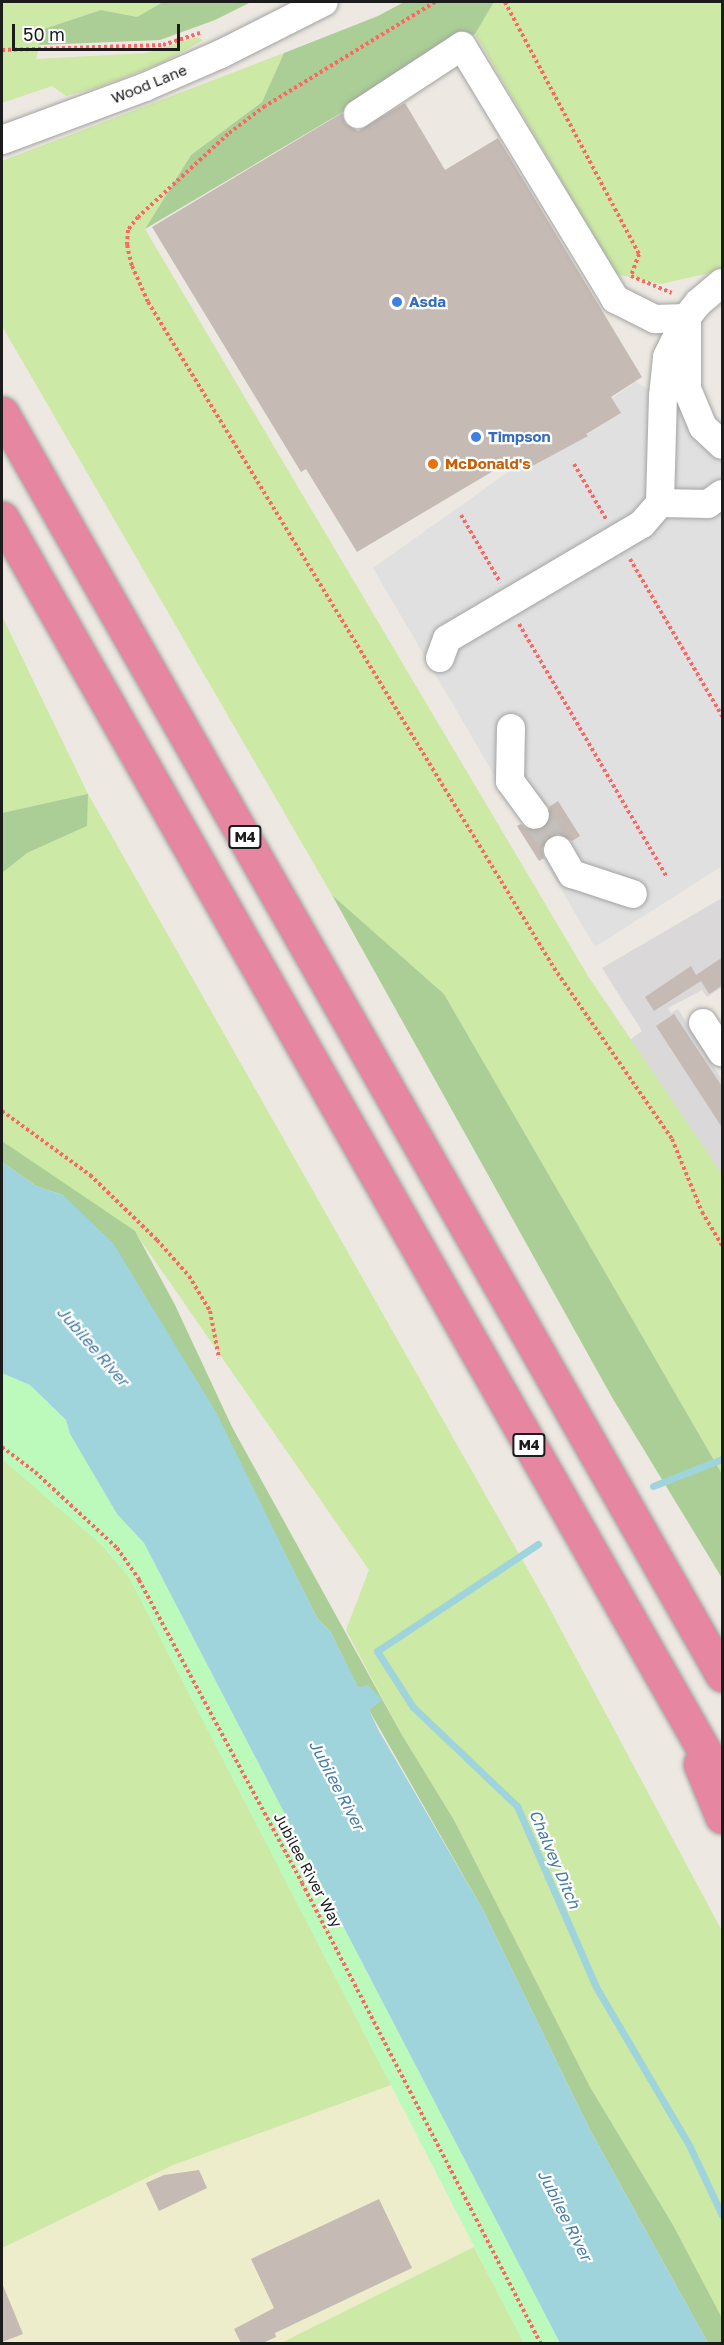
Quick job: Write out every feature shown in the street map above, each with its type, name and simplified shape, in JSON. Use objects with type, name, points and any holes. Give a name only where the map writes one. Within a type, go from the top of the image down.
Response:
[{"type":"highway","name":"M4","points":[[2,413],[723,1675]]},
{"type":"highway","name":"M4","points":[[2,518],[674,1701],[723,1782]]},
{"type":"highway","name":"M4","points":[[674,1701],[723,1817]]},
{"type":"street","name":"Wood Lane","points":[[2,140],[145,87],[221,54],[324,2]]},
{"type":"street","points":[[358,114],[462,46],[615,299],[655,319],[692,310]]},
{"type":"street","points":[[440,658],[447,639],[642,524],[660,503],[667,357],[692,310],[723,283]]},
{"type":"street","points":[[662,437],[713,436],[687,389],[692,310]]},
{"type":"street","points":[[660,503],[708,504],[723,494]]},
{"type":"street","points":[[511,728],[510,781],[535,815]]},
{"type":"street","points":[[558,850],[572,874],[633,894]]},
{"type":"street","points":[[703,1023],[723,1052]]},
{"type":"path","points":[[435,2],[265,106],[228,134],[138,216],[128,230],[127,245],[132,266],[148,302],[554,968],[672,1139],[702,1212],[723,1245]]},
{"type":"path","points":[[505,2],[639,254],[631,276],[692,310]]},
{"type":"path","points":[[2,50],[163,45],[210,33],[221,54]]},
{"type":"path","points":[[574,464],[723,716]]},
{"type":"path","points":[[461,515],[499,580],[507,605],[668,877]]},
{"type":"path","points":[[2,1110],[90,1175],[157,1240],[189,1276],[210,1311],[219,1358]]},
{"type":"path","name":"Jubilee River Way","points":[[2,1447],[35,1472],[117,1548],[139,1580],[302,1883],[541,2343]]},
{"type":"shaded area","points":[[635,382],[663,396],[722,442],[722,866],[595,947],[373,568]]},
{"type":"shaded area","points":[[722,898],[722,987],[707,997],[702,990],[668,1008],[671,1013],[678,1009],[722,1080],[722,1183],[627,1042],[642,1031],[602,968]]},
{"type":"green space","points":[[2,2],[163,2],[137,17],[101,10],[44,29],[36,59],[146,53],[198,37],[203,40],[162,63],[96,88],[66,96],[52,86],[2,103]]},
{"type":"green space","points":[[163,2],[251,2],[215,20],[160,40],[39,45],[44,29],[101,10],[137,17]]},
{"type":"green space","points":[[404,2],[494,2],[475,34],[145,229],[191,155],[262,102],[284,53],[378,16]]},
{"type":"green space","points":[[494,2],[722,2],[722,270],[661,284],[616,274],[475,34]]},
{"type":"green space","points":[[284,53],[262,102],[191,155],[145,229],[588,976],[722,1174],[722,1474],[444,994],[332,895],[2,326],[2,161]]},
{"type":"green space","points":[[2,616],[88,794],[545,1600],[722,1931],[722,2318],[673,2225],[590,2087],[454,1820],[402,1735],[346,1630],[369,1570],[135,1232],[2,1141],[2,873],[27,853],[87,826],[87,795],[2,813]]},
{"type":"green space","points":[[88,794],[87,826],[27,853],[2,873],[2,813]]},
{"type":"green space","points":[[332,895],[444,994],[722,1474],[722,1578],[613,1399]]},
{"type":"green space","points":[[2,1141],[135,1231],[175,1305],[232,1427],[402,1735],[454,1820],[590,2087],[673,2225],[722,2318],[722,2343],[708,2343],[589,2128],[483,1910],[369,1710],[381,1700],[358,1688],[330,1631],[317,1618],[273,1530],[63,1195],[36,1186],[2,1162]]},
{"type":"green space","points":[[2,1373],[30,1385],[66,1420],[70,1434],[117,1514],[144,1543],[560,2343],[524,2343],[129,1577],[105,1548],[2,1459]]},
{"type":"green space","points":[[2,1459],[101,1544],[129,1577],[391,2085],[173,2165],[2,2248]]},
{"type":"green space","points":[[391,2085],[474,2247],[283,2343],[2,2344],[2,2248],[173,2165]]},
{"type":"green space","points":[[474,2247],[524,2343],[281,2343]]},
{"type":"water","name":"Jubilee River","points":[[2,1162],[36,1186],[63,1195],[113,1243],[216,1412],[317,1618],[330,1631],[358,1687],[368,1685],[382,1700],[369,1710],[379,1731],[483,1910],[589,2128],[708,2343],[560,2343],[144,1543],[117,1514],[70,1434],[66,1420],[30,1385],[2,1373]]},
{"type":"building","name":"Asda","points":[[405,103],[445,170],[498,138],[642,377],[611,397],[621,413],[586,434],[588,436],[523,471],[515,458],[357,552],[306,469],[301,472],[152,227],[342,113],[345,123],[358,131]]},
{"type":"building","points":[[558,801],[580,836],[572,841],[559,834],[549,836],[542,849],[544,858],[539,861],[517,826],[521,824],[528,830],[536,831],[544,829],[550,821],[549,807]]},
{"type":"building","points":[[723,957],[723,985],[709,994],[701,981],[654,1011],[645,997],[691,966],[696,975]]},
{"type":"building","points":[[674,1014],[723,1088],[723,1129],[656,1026]]},
{"type":"building","points":[[199,2170],[207,2188],[159,2211],[146,2183],[164,2175]]},
{"type":"building","points":[[379,2199],[412,2268],[275,2333],[276,2337],[263,2343],[241,2343],[234,2329],[274,2308],[251,2259]]},
{"type":"building","points":[[2,2283],[23,2334],[2,2342]]},
{"type":"waterway","name":"Chalvey Ditch","points":[[653,1486],[722,1459]]},
{"type":"waterway","name":"Chalvey Ditch","points":[[538,1544],[377,1651],[413,1707],[517,1806],[596,1987],[689,2145],[722,2215]]},
{"type":"tunnel","points":[[535,815],[558,850]]},
{"type":"place","name":"Asda","points":[[397,302]]},
{"type":"place","name":"Timpson","points":[[476,437]]},
{"type":"place","name":"McDonald's","points":[[433,464]]}]
